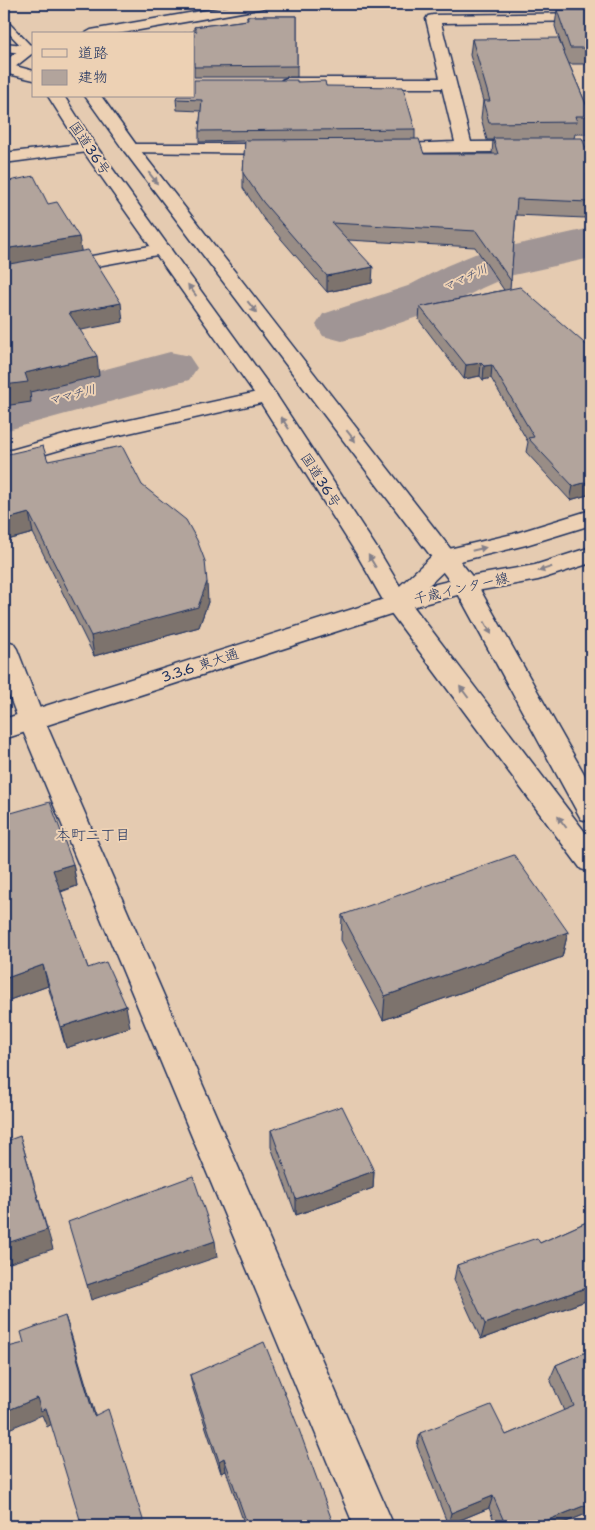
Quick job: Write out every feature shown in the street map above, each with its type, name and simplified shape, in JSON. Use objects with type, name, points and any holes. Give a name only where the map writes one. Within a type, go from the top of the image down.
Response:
[{"type":"main road","points":[[103,32],[264,4]]},
{"type":"main road","points":[[464,147],[433,19],[591,17]]},
{"type":"main road","points":[[4,47],[32,49]]},
{"type":"main road","points":[[4,68],[32,49]]},
{"type":"main road","points":[[4,68],[32,75]]},
{"type":"main road","points":[[272,84],[448,83]]},
{"type":"main road","name":"国道36号","points":[[57,98],[89,148],[268,396],[368,553],[397,603],[591,861]]},
{"type":"main road","points":[[94,98],[131,149],[465,585],[591,810]]},
{"type":"main road","points":[[365,148],[591,146]]},
{"type":"main road","points":[[4,158],[89,148]]},
{"type":"main road","points":[[131,149],[296,149]]},
{"type":"main road","points":[[4,277],[162,249]]},
{"type":"main road","points":[[4,458],[75,439],[268,396]]},
{"type":"main road","points":[[444,557],[518,540],[591,517]]},
{"type":"main road","name":"千歳インター線","points":[[397,603],[465,585],[538,572],[591,555]]},
{"type":"main road","name":"千歳インター線","points":[[397,603],[444,557]]},
{"type":"main road","name":"3.3.6 東大通","points":[[17,724],[397,603]]},
{"type":"main road","points":[[4,649],[17,724],[374,1526]]},
{"type":"lane","points":[[4,23],[32,49]]},
{"type":"building","points":[[557,10],[591,10],[591,48],[570,48]]},
{"type":"building","points":[[247,16],[297,16],[297,66],[195,67],[195,32],[192,32],[197,31],[194,27],[248,20]]},
{"type":"building","points":[[558,38],[591,116],[575,116],[577,122],[489,123],[483,101],[490,101],[472,39]]},
{"type":"building","points":[[195,80],[297,80],[297,82],[325,81],[326,86],[403,87],[415,129],[199,131],[202,100],[176,99],[195,98]]},
{"type":"building","points":[[493,138],[582,138],[591,162],[591,174],[587,174],[588,202],[517,199],[511,281],[476,231],[332,223],[373,267],[327,276],[263,202],[243,173],[245,140],[419,139],[424,154],[498,154]]},
{"type":"building","points":[[34,176],[48,204],[57,202],[79,237],[4,249],[4,182]]},
{"type":"building","points":[[88,250],[121,303],[69,313],[97,356],[25,373],[28,382],[4,385],[4,265]]},
{"type":"building","points":[[520,287],[591,349],[591,481],[573,486],[528,438],[534,437],[492,365],[484,366],[481,363],[466,365],[420,307]]},
{"type":"building","points":[[43,446],[48,461],[122,446],[142,485],[186,520],[197,540],[205,561],[207,582],[198,607],[91,636],[29,513],[4,520],[4,455]]},
{"type":"building","points":[[50,802],[73,864],[53,870],[88,968],[106,962],[126,1006],[61,1027],[43,965],[4,979],[4,815]]},
{"type":"building","points":[[514,855],[568,932],[385,996],[342,915]]},
{"type":"building","points":[[342,1106],[374,1171],[296,1199],[271,1130]]},
{"type":"building","points":[[20,1136],[47,1230],[4,1244],[4,1142]]},
{"type":"building","points":[[193,1176],[215,1241],[87,1285],[68,1222]]},
{"type":"building","points":[[591,1220],[591,1286],[485,1324],[457,1265],[537,1238],[540,1243]]},
{"type":"building","points":[[65,1316],[94,1416],[108,1409],[145,1526],[82,1526],[46,1408],[41,1411],[37,1398],[4,1412],[4,1348],[24,1343],[21,1332]]},
{"type":"building","points":[[264,1342],[297,1424],[334,1526],[248,1526],[224,1458],[219,1461],[190,1375]]},
{"type":"building","points":[[591,1350],[591,1503],[535,1526],[506,1526],[493,1496],[451,1513],[420,1433],[491,1405],[506,1435],[574,1406],[556,1365]]},
{"type":"waterway","name":"ママチ川","points":[[342,325],[426,297],[464,277],[493,265],[591,243]]},
{"type":"waterway","name":"ママチ川","points":[[4,414],[170,368]]},
{"type":"district","name":"本町二丁目","points":[[93,835]]}]
